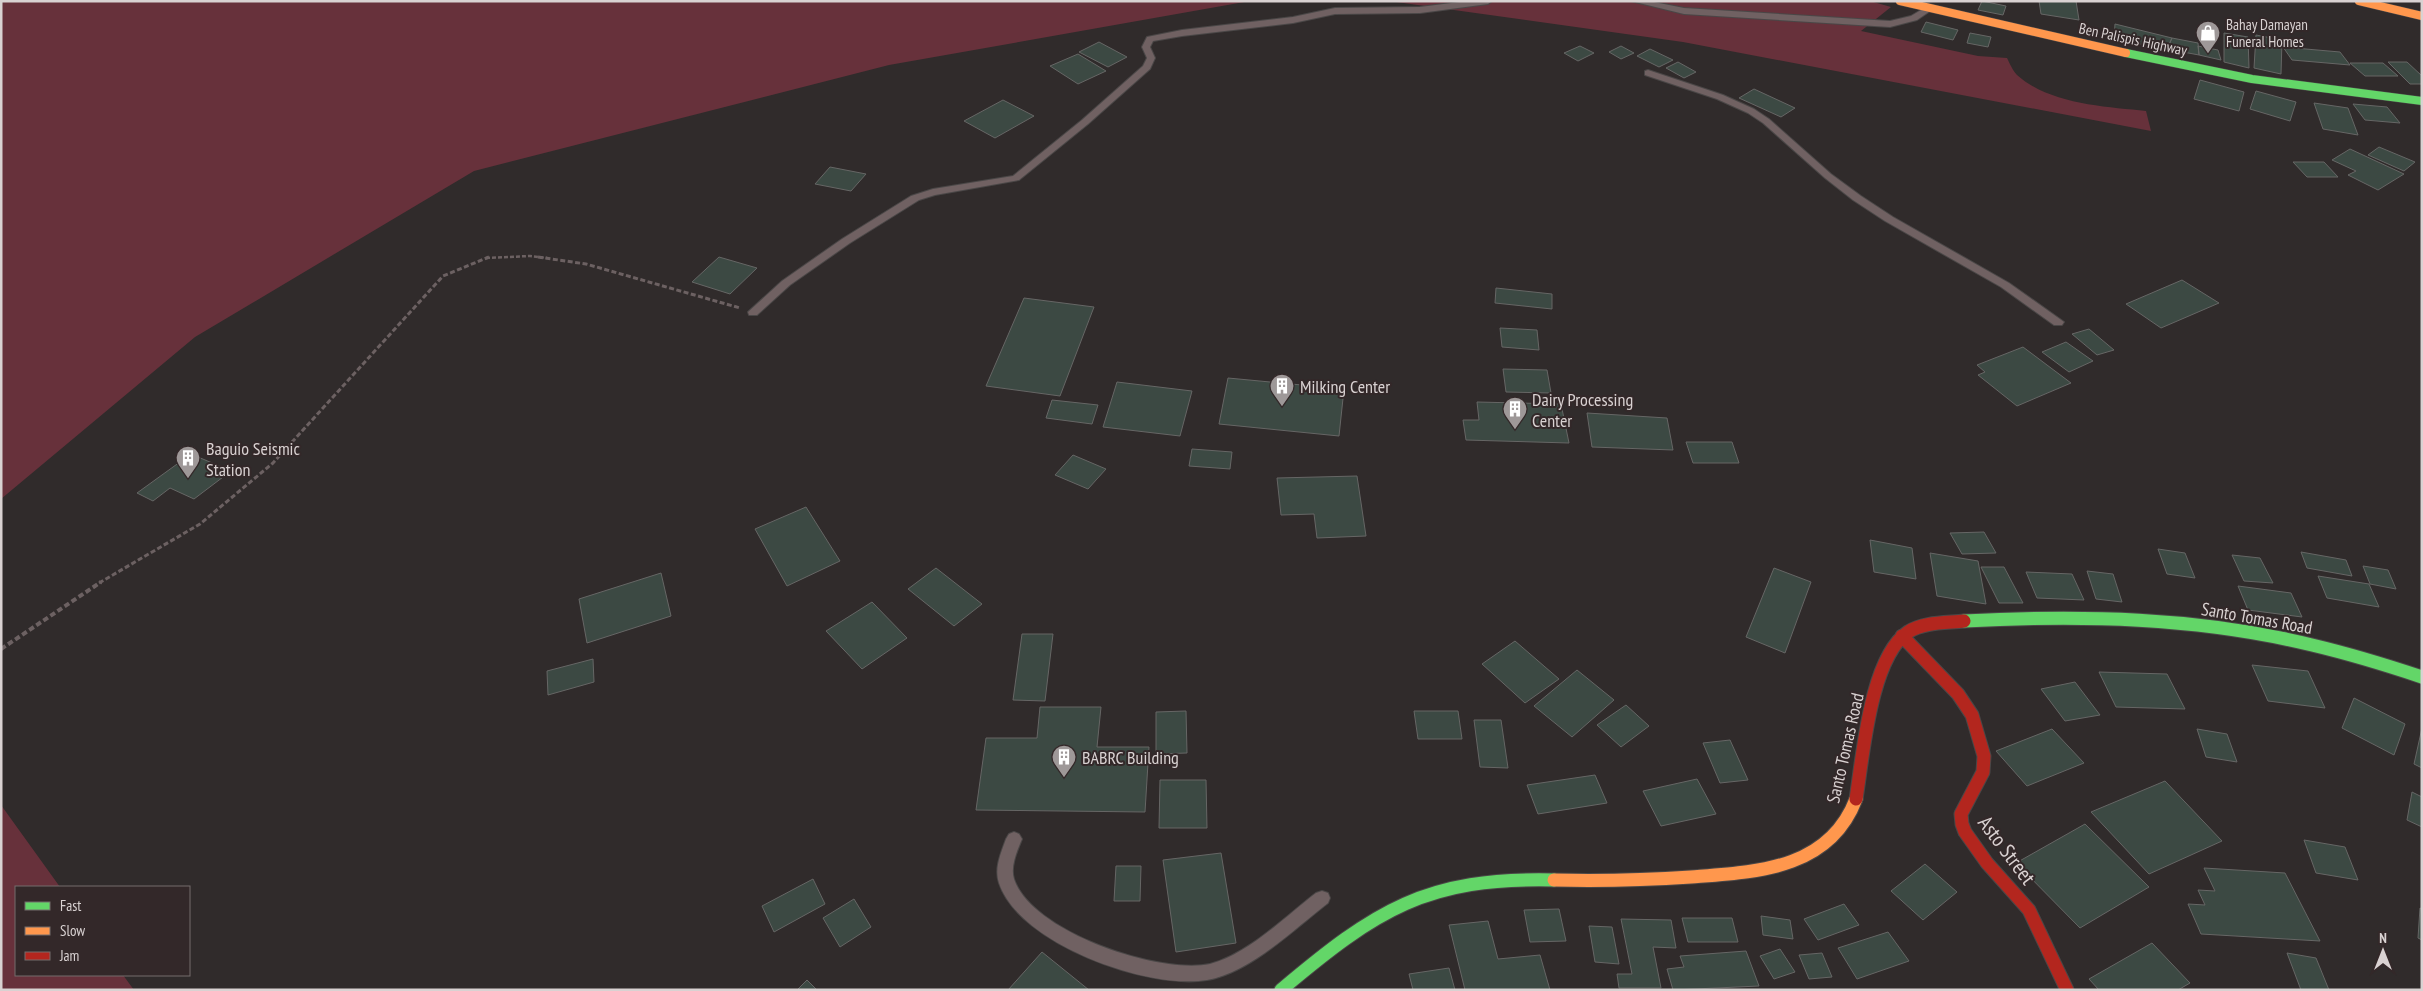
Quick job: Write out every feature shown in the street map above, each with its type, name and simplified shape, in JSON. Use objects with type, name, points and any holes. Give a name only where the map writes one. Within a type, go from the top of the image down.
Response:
[{"type":"street","name":"Ben Palispis Highway","points":[[1900,1],[2094,47],[2252,79],[2422,101]]},
{"type":"street","points":[[2359,1],[2422,16]]},
{"type":"street","name":"Santo Tomas Road","points":[[1281,990],[1345,936],[1379,914],[1416,897],[1455,885],[1516,879],[1674,880],[1766,870],[1796,860],[1819,847],[1838,830],[1853,808],[1866,751],[1878,680],[1885,661],[1902,636],[1925,626],[2003,618],[2115,617],[2173,621],[2340,651],[2422,677]]},
{"type":"street","name":"Asto Street","points":[[1902,636],[1958,694],[1972,715],[1984,756],[1983,772],[1961,814],[1962,824],[1965,832],[1987,863],[2029,910],[2067,990]]},
{"type":"lane","points":[[752,312],[786,283],[846,241],[915,198],[933,192],[1016,178],[1085,122],[1147,67],[1151,58],[1146,47],[1150,40],[1182,33],[1293,20],[1335,11],[1420,10],[1488,1]]},
{"type":"lane","points":[[1635,1],[1684,11],[1890,24],[1914,18],[1929,9]]},
{"type":"lane","points":[[1648,73],[1720,97],[1751,111],[1766,121],[1828,176],[1857,198],[1889,219],[1998,280],[2058,322]]},
{"type":"lane","points":[[1014,839],[1005,870],[1007,882],[1030,913],[1046,927],[1068,940],[1113,959],[1159,973],[1185,975],[1206,973],[1228,967],[1322,898]]},
{"type":"path","points":[[1,649],[44,618],[118,570],[200,524],[260,474],[273,463],[443,276],[489,257],[530,256],[586,264],[752,312]]},
{"type":"shaded area","points":[[1,1],[1250,1],[889,65],[474,171],[195,337],[1,499]]},
{"type":"shaded area","points":[[1389,1],[1870,1],[1891,7],[1861,31],[1978,56],[2007,58],[2017,75],[2030,85],[2045,92],[2078,102],[2146,111],[2151,131],[1683,42]]},
{"type":"shaded area","points":[[1,805],[59,886],[15,886],[15,976],[124,976],[134,990],[1,990]]},
{"type":"building","points":[[1982,1],[2006,6],[2003,15],[1978,10]]},
{"type":"building","points":[[2039,1],[2076,1],[2079,20],[2041,14]]},
{"type":"building","points":[[1926,22],[1958,30],[1953,40],[1921,32]]},
{"type":"building","points":[[2115,24],[2172,38],[2167,49],[2114,39]]},
{"type":"building","points":[[1970,33],[1991,37],[1988,47],[1967,43]]},
{"type":"building","points":[[2224,33],[2248,37],[2249,68],[2224,62]]},
{"type":"building","points":[[2256,35],[2282,40],[2281,74],[2254,68]]},
{"type":"building","points":[[2172,38],[2198,43],[2199,55],[2167,49]]},
{"type":"building","points":[[1099,42],[1127,57],[1108,67],[1079,52]]},
{"type":"building","points":[[1580,46],[1594,53],[1578,61],[1564,53]]},
{"type":"building","points":[[1621,46],[1634,53],[1621,59],[1609,52]]},
{"type":"building","points":[[2198,46],[2218,50],[2221,60],[2199,55]]},
{"type":"building","points":[[2283,47],[2340,52],[2350,65],[2292,60]]},
{"type":"building","points":[[1650,49],[1673,60],[1659,67],[1637,56]]},
{"type":"building","points":[[1078,54],[1106,71],[1078,84],[1050,66]]},
{"type":"building","points":[[1678,62],[1696,72],[1684,78],[1666,68]]},
{"type":"building","points":[[2388,62],[2407,62],[2422,76],[2422,84],[2410,84]]},
{"type":"building","points":[[2350,63],[2383,63],[2398,76],[2365,76]]},
{"type":"building","points":[[2200,80],[2244,92],[2239,111],[2194,99]]},
{"type":"building","points":[[1754,89],[1795,108],[1781,117],[1739,98]]},
{"type":"building","points":[[2256,91],[2296,102],[2290,121],[2250,109]]},
{"type":"building","points":[[1003,100],[1034,116],[995,138],[964,121]]},
{"type":"building","points":[[2314,103],[2348,108],[2358,135],[2323,129]]},
{"type":"building","points":[[2353,104],[2387,107],[2400,123],[2365,120]]},
{"type":"building","points":[[2379,147],[2415,162],[2404,171],[2368,155]]},
{"type":"building","points":[[2350,149],[2404,174],[2378,190],[2348,175],[2356,171],[2332,160]]},
{"type":"building","points":[[2293,162],[2324,162],[2338,177],[2307,177]]},
{"type":"building","points":[[830,167],[866,174],[851,191],[815,184]]},
{"type":"building","points":[[719,257],[757,268],[730,294],[692,282]]},
{"type":"building","points":[[2182,280],[2219,303],[2161,328],[2126,304]]},
{"type":"building","points":[[1496,288],[1552,294],[1552,309],[1495,303]]},
{"type":"building","points":[[1024,298],[1094,307],[1060,396],[986,386]]},
{"type":"building","points":[[1500,328],[1537,330],[1539,350],[1502,347]]},
{"type":"building","points":[[2089,329],[2114,350],[2097,355],[2072,334]]},
{"type":"building","points":[[2066,342],[2093,361],[2069,372],[2042,352]]},
{"type":"building","points":[[2023,347],[2071,383],[2017,406],[1978,375],[1985,372],[1977,365]]},
{"type":"building","points":[[1503,369],[1547,370],[1551,393],[1506,392]]},
{"type":"building","name":"Milking Center","points":[[1228,378],[1344,389],[1339,436],[1219,424]]},
{"type":"building","points":[[1117,382],[1192,391],[1180,436],[1103,427]]},
{"type":"building","points":[[1052,400],[1098,405],[1092,424],[1046,418]]},
{"type":"building","name":"Dairy Processing Center","points":[[1477,402],[1561,404],[1569,443],[1466,440],[1463,420],[1479,420]]},
{"type":"building","points":[[1587,413],[1667,418],[1673,450],[1592,447]]},
{"type":"building","points":[[1686,442],[1732,442],[1739,463],[1693,463]]},
{"type":"building","points":[[1192,449],[1232,452],[1230,469],[1189,466]]},
{"type":"building","name":"Baguio Seismic Station","points":[[191,454],[231,471],[194,499],[170,488],[153,501],[137,493]]},
{"type":"building","points":[[1073,455],[1106,469],[1088,489],[1055,475]]},
{"type":"building","points":[[1357,476],[1366,536],[1317,538],[1314,514],[1281,515],[1277,478]]},
{"type":"building","points":[[806,507],[840,561],[787,586],[755,529]]},
{"type":"building","points":[[1984,532],[1996,553],[1962,554],[1950,533]]},
{"type":"building","points":[[1870,540],[1912,548],[1916,579],[1874,572]]},
{"type":"building","points":[[2158,549],[2185,553],[2195,578],[2167,574]]},
{"type":"building","points":[[2301,552],[2346,560],[2352,576],[2307,568]]},
{"type":"building","points":[[1930,553],[1978,561],[1986,604],[1937,596]]},
{"type":"building","points":[[2232,555],[2260,558],[2273,583],[2244,581]]},
{"type":"building","points":[[2363,566],[2388,570],[2396,589],[2370,584]]},
{"type":"building","points":[[1981,567],[2004,567],[2023,603],[1999,603]]},
{"type":"building","points":[[936,568],[982,604],[954,626],[908,589]]},
{"type":"building","points":[[1774,568],[1811,582],[1785,653],[1746,637]]},
{"type":"building","points":[[2087,571],[2113,574],[2122,602],[2096,599]]},
{"type":"building","points":[[2026,572],[2072,574],[2084,600],[2037,598]]},
{"type":"building","points":[[661,573],[671,616],[587,643],[579,599]]},
{"type":"building","points":[[2318,576],[2369,584],[2379,607],[2327,598]]},
{"type":"building","points":[[2238,586],[2291,593],[2302,617],[2248,610]]},
{"type":"building","points":[[872,602],[907,638],[862,669],[826,631]]},
{"type":"building","points":[[1022,634],[1053,634],[1045,701],[1013,700]]},
{"type":"building","points":[[1515,641],[1559,679],[1525,703],[1482,664]]},
{"type":"building","points":[[593,659],[594,682],[548,695],[547,671]]},
{"type":"building","points":[[2252,665],[2308,671],[2325,708],[2268,701]]},
{"type":"building","points":[[1577,670],[1614,700],[1572,737],[1534,706]]},
{"type":"building","points":[[2099,672],[2167,674],[2185,709],[2116,707]]},
{"type":"building","points":[[2075,682],[2100,715],[2065,721],[2041,689]]},
{"type":"building","points":[[2354,698],[2405,724],[2394,755],[2342,728]]},
{"type":"building","points":[[1626,705],[1649,726],[1621,747],[1597,725]]},
{"type":"building","name":"BABRC Building","points":[[1040,707],[1101,707],[1097,747],[1149,747],[1145,812],[976,810],[986,738],[1037,738]]},
{"type":"building","points":[[1186,711],[1187,753],[1156,754],[1156,712]]},
{"type":"building","points":[[1414,711],[1458,711],[1462,739],[1418,739]]},
{"type":"building","points":[[1474,720],[1501,720],[1508,768],[1480,767]]},
{"type":"building","points":[[2422,728],[2422,768],[2414,764]]},
{"type":"building","points":[[2052,729],[2084,763],[2027,786],[1996,751]]},
{"type":"building","points":[[2197,729],[2227,734],[2237,762],[2206,757]]},
{"type":"building","points":[[1730,740],[1748,780],[1720,783],[1703,743]]},
{"type":"building","points":[[1595,775],[1607,803],[1538,814],[1527,785]]},
{"type":"building","points":[[1697,779],[1716,814],[1661,826],[1643,791]]},
{"type":"building","points":[[1160,780],[1206,780],[1207,828],[1159,828]]},
{"type":"building","points":[[2165,781],[2222,841],[2149,874],[2091,812]]},
{"type":"building","points":[[2412,792],[2422,797],[2422,827],[2407,820]]},
{"type":"building","points":[[2085,824],[2149,887],[2080,928],[2016,863]]},
{"type":"building","points":[[2304,840],[2345,847],[2358,880],[2316,873]]},
{"type":"building","points":[[1221,853],[1236,943],[1176,952],[1163,860]]},
{"type":"building","points":[[1925,864],[1957,892],[1923,920],[1891,891]]},
{"type":"building","points":[[1116,866],[1141,866],[1140,901],[1114,901]]},
{"type":"building","points":[[2204,868],[2285,873],[2320,941],[2201,934],[2188,904],[2205,905],[2198,890],[2215,891]]},
{"type":"building","points":[[813,879],[825,904],[774,932],[762,906]]},
{"type":"building","points":[[854,899],[871,927],[840,947],[823,918]]},
{"type":"building","points":[[1844,904],[1859,925],[1818,940],[1804,919]]},
{"type":"building","points":[[2420,908],[2422,909],[2422,940],[2418,938]]},
{"type":"building","points":[[1559,909],[1566,941],[1530,942],[1524,910]]},
{"type":"building","points":[[1761,916],[1790,920],[1793,939],[1763,935]]},
{"type":"building","points":[[1682,918],[1732,918],[1738,942],[1688,942]]},
{"type":"building","points":[[1621,919],[1671,920],[1676,948],[1653,947],[1661,988],[1619,988],[1617,974],[1632,974]]},
{"type":"building","points":[[1488,921],[1498,959],[1540,955],[1550,990],[1465,990],[1449,925]]},
{"type":"building","points":[[1589,926],[1612,927],[1619,964],[1595,962]]},
{"type":"building","points":[[1888,932],[1909,961],[1857,979],[1838,948]]},
{"type":"building","points":[[2152,943],[2190,983],[2178,990],[2099,990],[2089,979]]},
{"type":"building","points":[[1780,949],[1795,972],[1774,979],[1760,956]]},
{"type":"building","points":[[1746,951],[1759,986],[1673,990],[1667,969],[1684,967],[1680,956]]},
{"type":"building","points":[[1042,952],[1089,990],[1008,990]]},
{"type":"building","points":[[1822,953],[1832,977],[1809,979],[1799,955]]},
{"type":"building","points":[[2287,953],[2316,958],[2329,990],[2301,990]]},
{"type":"building","points":[[1449,968],[1455,990],[1413,990],[1409,974]]},
{"type":"building","points":[[807,980],[817,990],[797,990]]},
{"type":"traffic: fast","points":[[2126,53],[2252,79],[2422,101]]},
{"type":"traffic: fast","points":[[1964,621],[2080,617],[2138,619],[2196,625],[2254,633],[2311,644],[2367,659],[2422,677]]},
{"type":"traffic: fast","points":[[1281,990],[1340,942],[1382,914],[1404,903],[1452,887],[1477,882],[1554,880]]},
{"type":"traffic: slow","points":[[1900,1],[2126,53]]},
{"type":"traffic: slow","points":[[2359,1],[2422,16]]},
{"type":"traffic: slow","points":[[1554,880],[1661,879],[1767,870],[1808,854],[1833,836],[1851,813],[1856,799]]},
{"type":"traffic: jam","points":[[1856,799],[1866,734],[1877,683],[1885,661],[1895,643],[1908,632],[1921,627],[1964,621]]},
{"type":"traffic: jam","points":[[1902,636],[1958,694],[1972,715],[1984,756],[1983,772],[1961,814],[1962,824],[1965,832],[1987,863],[2029,910],[2067,990]]},
{"type":"place","name":"Bahay Damayan Funeral Homes","points":[[2208,54]]},
{"type":"place","name":"Milking Center","points":[[1282,407]]},
{"type":"place","name":"Dairy Processing Center","points":[[1515,430]]},
{"type":"place","name":"Baguio Seismic Station","points":[[188,479]]},
{"type":"place","name":"BABRC Building","points":[[1064,778]]}]
